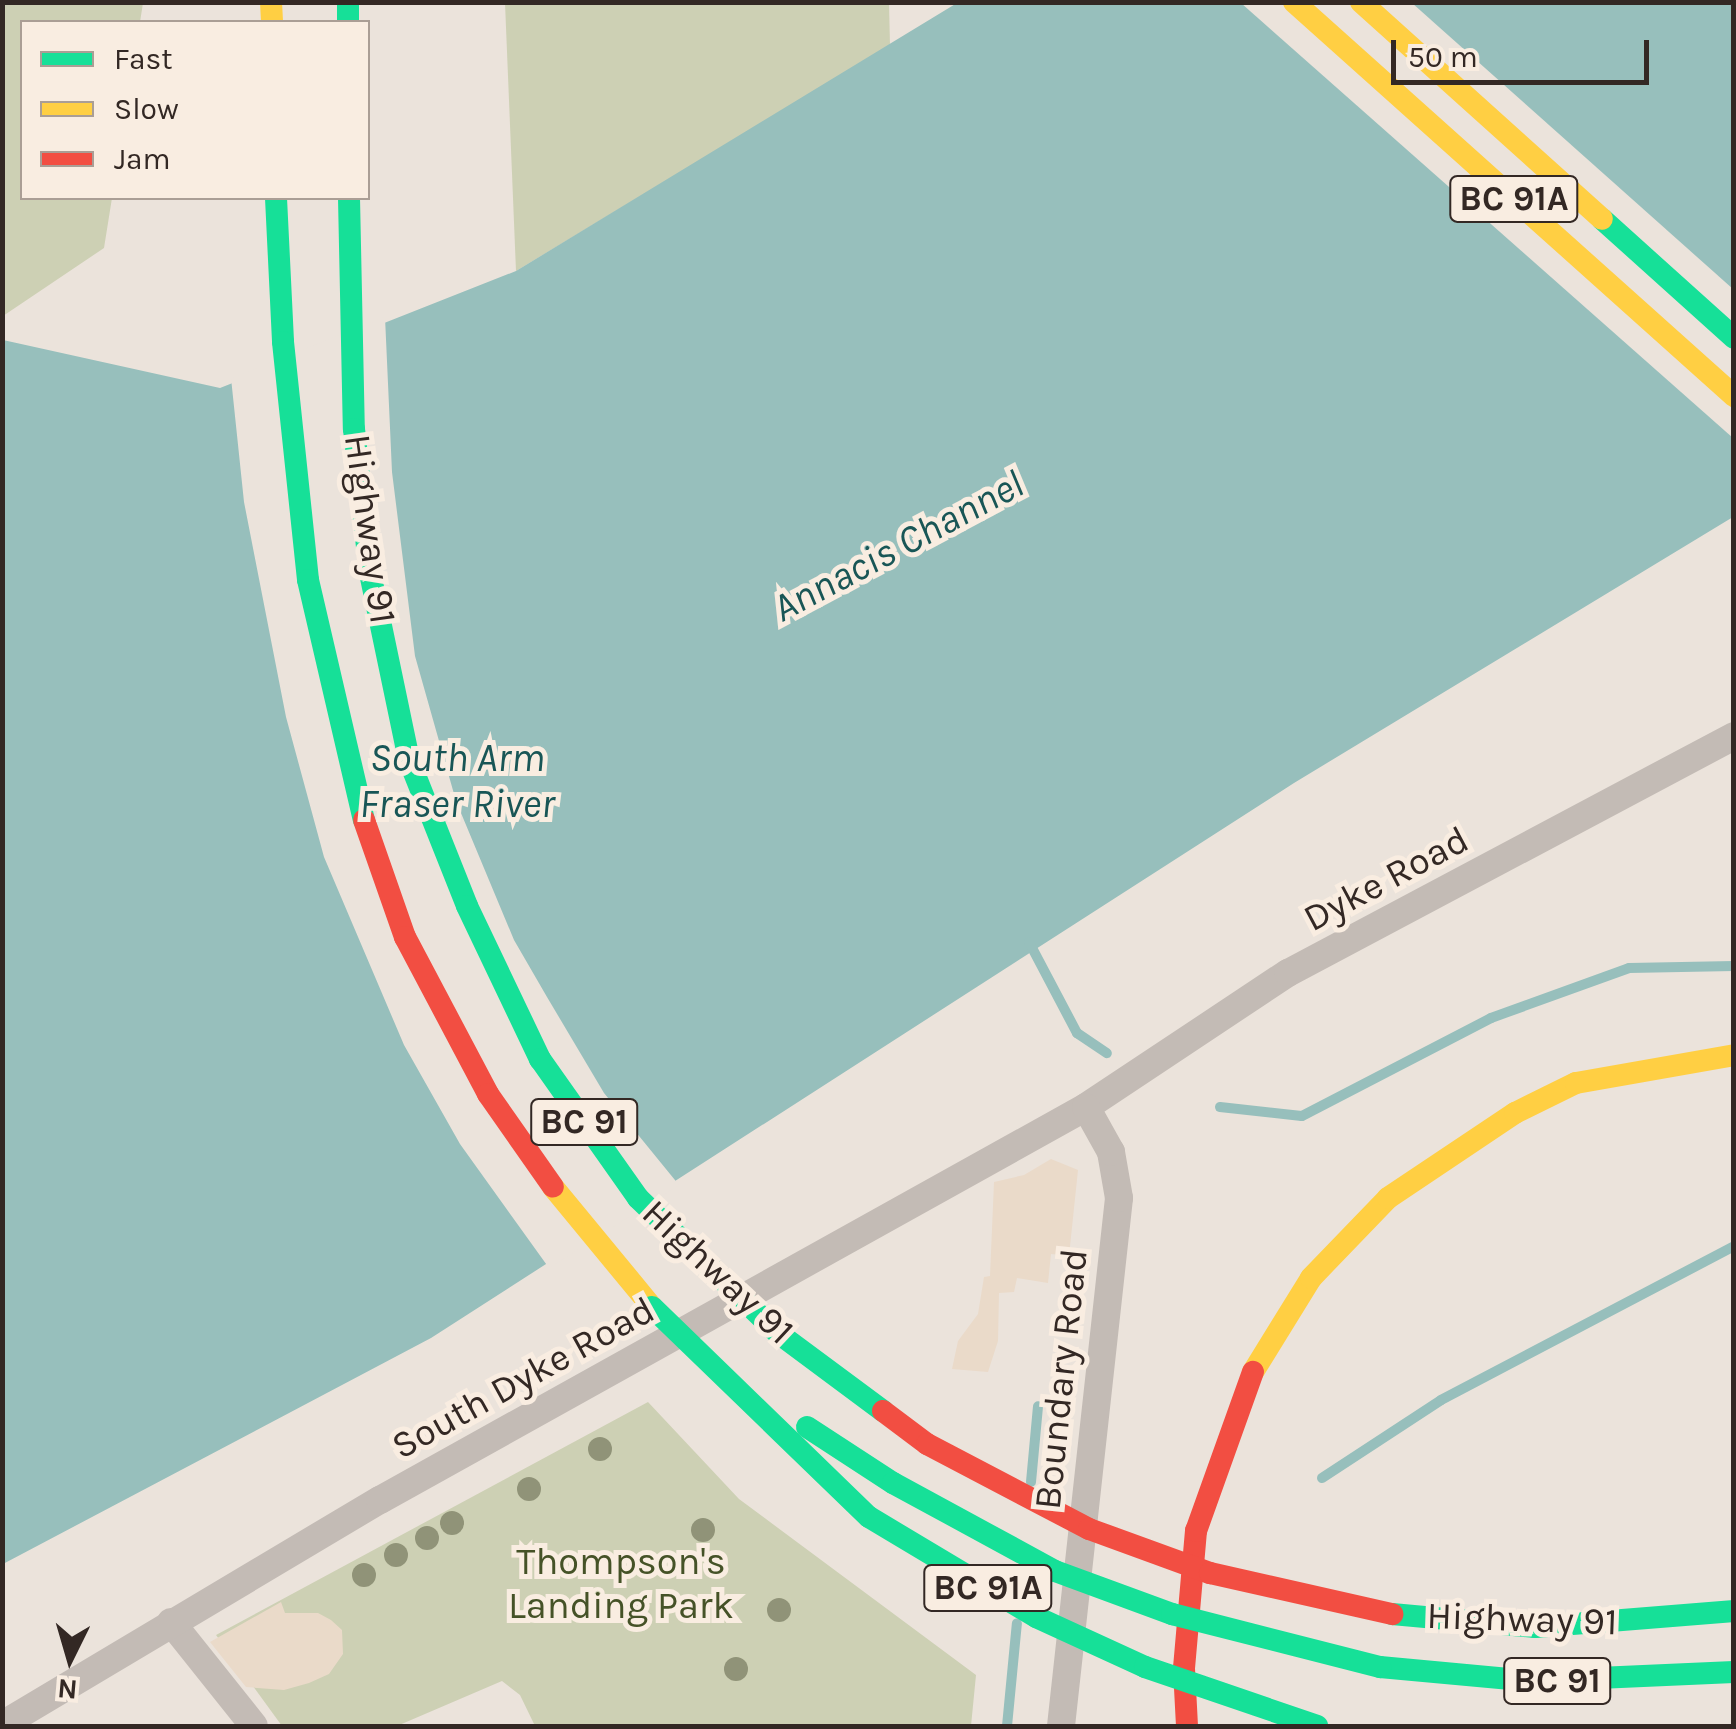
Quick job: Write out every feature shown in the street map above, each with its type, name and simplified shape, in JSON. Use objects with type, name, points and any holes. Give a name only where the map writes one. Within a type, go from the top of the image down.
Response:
[{"type":"highway","name":"BC 91A","points":[[1294,2],[1734,396]]},
{"type":"highway","points":[[1360,2],[1734,338]]},
{"type":"highway","name":"Highway 91","points":[[276,200],[282,342],[308,580],[351,782],[406,938],[488,1094],[582,1226],[652,1307],[710,1364],[893,1483],[1055,1571],[1172,1614],[1380,1667],[1530,1681],[1734,1672]]},
{"type":"highway","name":"Highway 91","points":[[350,200],[354,428],[370,573],[409,760],[466,906],[540,1059],[638,1198],[778,1333],[927,1444],[1088,1528],[1192,1567],[1392,1614],[1536,1627],[1734,1612]]},
{"type":"highway","points":[[1188,1726],[1184,1668],[1196,1531],[1244,1387],[1311,1278],[1388,1198],[1514,1113],[1576,1084],[1734,1055]]},
{"type":"highway","name":"BC 91A","points":[[710,1364],[869,1517],[1036,1617],[1145,1666],[1317,1726]]},
{"type":"street","name":"Dyke Road","points":[[1086,1107],[1288,973],[1734,736]]},
{"type":"street","name":"South Dyke Road","points":[[2,1725],[171,1622],[1086,1107]]},
{"type":"street","name":"Boundary Road","points":[[1062,1726],[1118,1198],[1110,1152],[1086,1107]]},
{"type":"street","points":[[171,1622],[254,1726]]},
{"type":"green space","points":[[3,2],[143,3],[140,20],[20,20],[20,200],[112,200],[104,248],[3,316]]},
{"type":"green space","points":[[505,3],[889,3],[890,46],[516,271]]},
{"type":"green space","name":"Thompson's Landing Park","points":[[648,1402],[739,1499],[976,1675],[971,1726],[535,1726],[520,1695],[502,1681],[397,1726],[282,1726],[216,1635]]},
{"type":"shaded area","points":[[1051,1159],[1078,1170],[1069,1256],[1051,1254],[1048,1283],[1017,1278],[1014,1292],[999,1293],[998,1341],[988,1372],[952,1369],[958,1341],[978,1314],[984,1277],[990,1276],[994,1182],[1024,1175]]},
{"type":"shaded area","points":[[281,1602],[285,1613],[318,1613],[331,1620],[342,1630],[343,1654],[329,1674],[309,1683],[284,1690],[246,1687],[210,1642]]},
{"type":"water","name":"South Arm Fraser River","points":[[957,3],[1733,3],[1733,517],[1294,783],[431,1338],[3,1564],[3,340],[220,388],[516,271]]},
{"type":"pier","points":[[1241,3],[1412,3],[1733,289],[1733,438]]},
{"type":"pier","points":[[385,317],[392,472],[415,656],[456,801],[514,940],[547,997],[604,1093],[679,1185],[549,1268],[460,1144],[404,1045],[324,857],[286,717],[244,502],[231,378]]},
{"type":"waterway","points":[[1029,942],[1077,1033],[1107,1053]]},
{"type":"waterway","points":[[1220,1107],[1302,1116],[1491,1018],[1629,968],[1734,966]]},
{"type":"waterway","points":[[1322,1478],[1441,1400],[1734,1246]]},
{"type":"waterway","points":[[1031,1482],[1038,1406]]},
{"type":"waterway","points":[[1007,1726],[1017,1623]]},
{"type":"traffic: fast","points":[[348,2],[348,20]]},
{"type":"traffic: fast","points":[[276,200],[283,342],[308,580],[364,820]]},
{"type":"traffic: fast","points":[[349,200],[354,429],[370,573],[409,760],[467,906],[540,1059],[638,1198],[778,1333],[883,1411]]},
{"type":"traffic: fast","points":[[1602,219],[1734,338]]},
{"type":"traffic: fast","points":[[652,1307],[869,1517],[1036,1617],[1145,1667],[1317,1726]]},
{"type":"traffic: fast","points":[[807,1427],[893,1483],[1055,1571],[1172,1614],[1380,1667]]},
{"type":"traffic: fast","points":[[1392,1614],[1535,1627],[1734,1611]]},
{"type":"traffic: fast","points":[[1380,1667],[1530,1681],[1734,1672]]},
{"type":"traffic: slow","points":[[271,2],[272,20]]},
{"type":"traffic: slow","points":[[1294,2],[1734,396]]},
{"type":"traffic: slow","points":[[1361,2],[1602,219]]},
{"type":"traffic: slow","points":[[1253,1372],[1311,1278],[1388,1198],[1515,1113],[1576,1083],[1734,1055]]},
{"type":"traffic: slow","points":[[553,1187],[652,1307]]},
{"type":"traffic: jam","points":[[364,820],[405,937],[488,1094],[553,1187]]},
{"type":"traffic: jam","points":[[1187,1726],[1184,1668],[1196,1531],[1253,1372]]},
{"type":"traffic: jam","points":[[883,1411],[927,1444],[1089,1529],[1210,1573],[1392,1614]]},
{"type":"water label","name":"Annacis Channel","points":[[898,546]]}]
